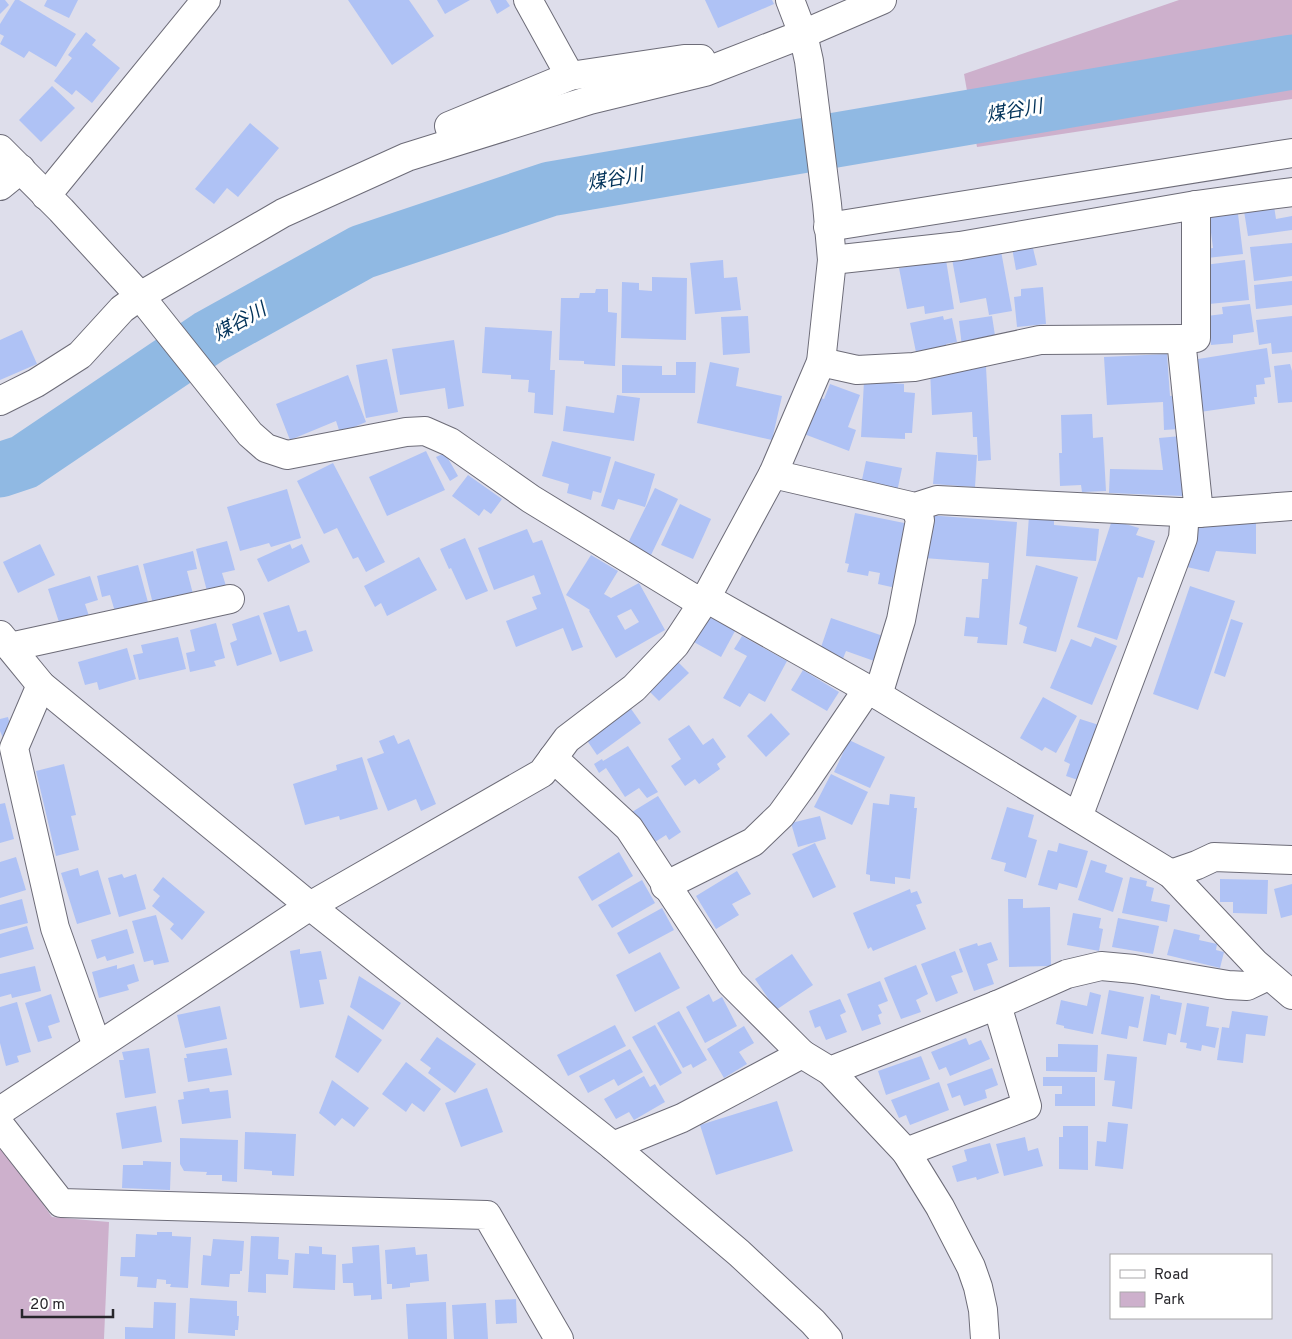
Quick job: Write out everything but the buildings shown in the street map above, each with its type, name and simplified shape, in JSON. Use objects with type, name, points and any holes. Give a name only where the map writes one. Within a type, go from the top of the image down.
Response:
[{"type":"street","points":[[46,196],[206,0]]},
{"type":"street","points":[[528,0],[570,76]]},
{"type":"street","points":[[0,1111],[310,906],[542,773],[567,739],[634,688],[675,645],[706,598],[773,474],[821,362],[832,260],[809,61],[803,34],[790,0]]},
{"type":"street","points":[[0,401],[36,383],[80,355],[122,309],[147,305],[283,212],[407,157],[590,100],[705,72],[803,34],[882,0]]},
{"type":"street","points":[[454,142],[449,126],[570,76],[684,59],[735,60]]},
{"type":"street","points":[[0,149],[61,210],[147,305],[250,434],[266,448],[287,455],[406,432],[425,431],[450,442],[531,499],[693,598],[706,598],[873,692],[1171,874],[1268,976],[1292,995]]},
{"type":"street","points":[[828,216],[1199,168],[1292,153]]},
{"type":"street","points":[[1199,168],[1202,183],[1292,169]]},
{"type":"street","points":[[0,186],[21,169]]},
{"type":"street","points":[[832,260],[960,246],[1196,205],[1292,192]]},
{"type":"street","points":[[821,362],[858,370],[914,367],[1040,340],[1196,338],[1196,205]]},
{"type":"street","points":[[1078,817],[1192,512],[1181,339]]},
{"type":"street","points":[[773,474],[915,507],[937,500],[1192,512],[1292,506]]},
{"type":"street","points":[[666,886],[753,842],[774,822],[873,692],[901,620],[920,520],[915,507]]},
{"type":"street","points":[[230,600],[5,641],[41,685],[310,906],[613,1146],[739,1253],[813,1322],[828,1339]]},
{"type":"street","points":[[41,685],[14,748],[55,928],[97,1046]]},
{"type":"street","points":[[553,758],[629,828],[731,983],[802,1054],[830,1071],[906,1152],[940,1207],[971,1267],[984,1310],[986,1339]]},
{"type":"street","points":[[1171,874],[1197,865],[1214,856],[1292,860]]},
{"type":"street","points":[[830,1071],[997,1005],[1067,974],[1101,966],[1134,968],[1228,985],[1247,986],[1268,976]]},
{"type":"street","points":[[906,1152],[1027,1106],[997,1005]]},
{"type":"street","points":[[613,1146],[682,1118],[802,1054]]},
{"type":"street","points":[[0,1125],[61,1203],[486,1215],[559,1339]]},
{"type":"green space","points":[[1179,0],[1292,0],[1292,99],[977,147],[964,74]]},
{"type":"green space","points":[[0,1144],[52,1217],[109,1222],[104,1339],[0,1339]]},
{"type":"waterway","name":"煤谷川","points":[[0,470],[24,462],[209,337],[362,252],[550,189],[1292,62]]}]
